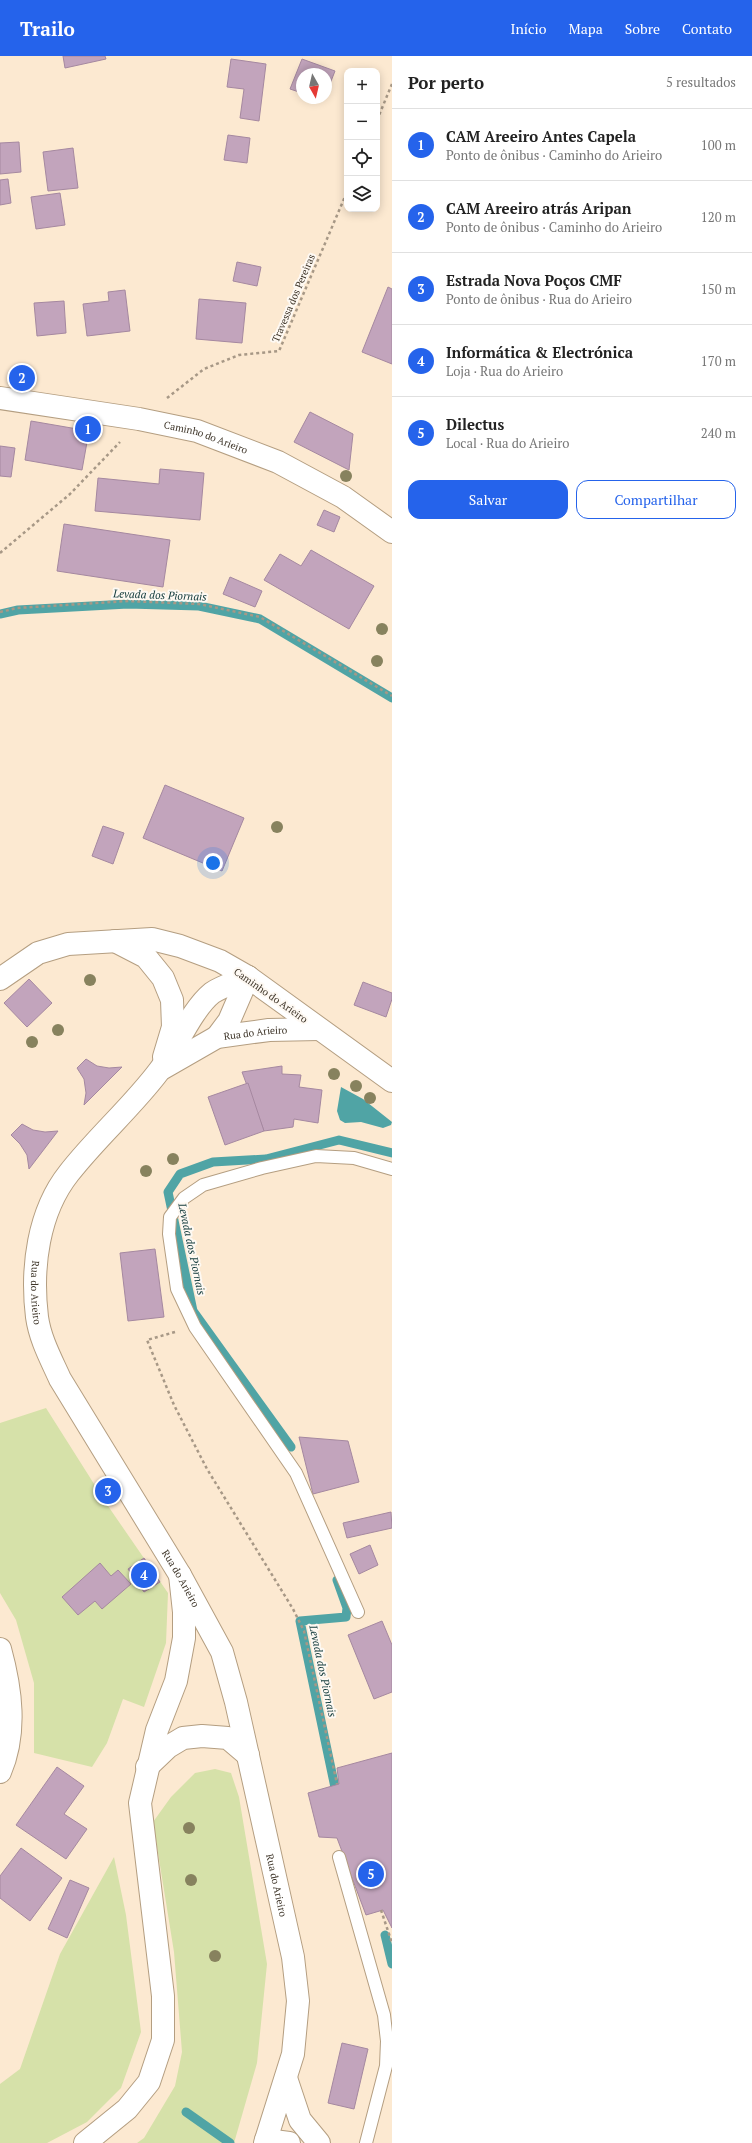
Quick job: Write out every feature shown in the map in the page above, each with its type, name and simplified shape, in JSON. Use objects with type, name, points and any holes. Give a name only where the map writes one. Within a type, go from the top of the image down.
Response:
[{"type":"main road","name":"Caminho do Arieiro","points":[[0,398],[139,419],[197,431],[278,462],[343,498],[392,532]]},
{"type":"main road","name":"Caminho do Arieiro","points":[[0,979],[38,953],[68,944],[112,940],[152,939],[180,946],[220,961],[248,977],[392,1081]]},
{"type":"main road","points":[[112,940],[146,957],[163,978],[172,1000],[173,1027],[160,1070]]},
{"type":"main road","name":"Rua do Arieiro","points":[[217,1037],[229,1021],[248,977]]},
{"type":"main road","name":"Rua do Arieiro","points":[[248,977],[212,993],[189,1023],[160,1070],[68,1174],[49,1204],[38,1247],[35,1276],[37,1317],[46,1348],[60,1379],[180,1575],[222,1652],[248,1755],[294,1956],[298,2001],[293,2054],[266,2142]]},
{"type":"main road","name":"Rua do Arieiro","points":[[160,1070],[217,1037],[269,1030],[319,1029]]},
{"type":"main road","points":[[85,2143],[127,2109],[149,2082],[163,2040],[163,1996],[140,1803],[147,1767],[157,1730],[176,1681],[184,1638],[184,1612],[180,1575]]},
{"type":"main road","points":[[0,1649],[9,1680],[11,1717],[8,1743],[0,1772]]},
{"type":"main road","points":[[147,1767],[168,1747],[183,1738],[202,1736],[228,1738],[248,1755]]},
{"type":"main road","points":[[286,2078],[300,2120],[319,2143]]},
{"type":"main road","points":[[266,2142],[289,2143]]},
{"type":"lane","points":[[358,1612],[296,1473],[195,1327],[177,1289],[169,1234],[170,1217],[184,1198],[203,1185],[262,1168],[316,1156],[354,1158],[392,1169]]},
{"type":"lane","points":[[339,1856],[384,2015],[387,2041],[386,2066],[366,2143]]},
{"type":"path","points":[[380,113],[392,84]]},
{"type":"path","name":"Travessa dos Pereiras","points":[[0,553],[70,494],[122,441],[139,419],[204,369],[239,355],[279,351],[344,199]]},
{"type":"path","points":[[0,612],[17,608],[128,602],[199,604],[260,617],[392,696]]},
{"type":"path","points":[[195,1327],[147,1340],[174,1406],[207,1469],[294,1609],[304,1631],[337,1784]]},
{"type":"path","points":[[381,1910],[392,1942]]},
{"type":"green space","points":[[46,1408],[108,1506],[168,1593],[166,1643],[144,1707],[123,1699],[107,1743],[92,1767],[34,1753],[34,1683],[16,1620],[0,1593],[0,1423]]},
{"type":"green space","points":[[215,1769],[231,1773],[239,1797],[267,1964],[257,2063],[234,2143],[137,2143],[144,2138],[175,2086],[182,2052],[174,1952],[153,1822],[171,1797],[195,1773]]},
{"type":"green space","points":[[114,1857],[126,1915],[141,2032],[121,2088],[87,2122],[47,2143],[0,2143],[0,2084],[20,2069],[60,1954]]},
{"type":"water","points":[[341,1087],[363,1099],[392,1122],[391,1125],[383,1128],[361,1122],[345,1123],[340,1120],[337,1111]]},
{"type":"building","points":[[63,56],[105,56],[106,59],[65,68]]},
{"type":"building","points":[[231,59],[266,64],[259,121],[240,118],[244,89],[227,87]]},
{"type":"building","points":[[302,59],[327,68],[298,68]]},
{"type":"building","points":[[332,70],[335,71],[332,79]]},
{"type":"building","points":[[296,74],[296,91],[290,89]]},
{"type":"building","points":[[228,135],[250,138],[247,163],[224,160]]},
{"type":"building","points":[[19,142],[21,172],[0,174],[0,143]]},
{"type":"building","points":[[73,148],[78,188],[48,191],[43,152]]},
{"type":"building","points":[[8,179],[11,203],[0,205],[0,180]]},
{"type":"building","points":[[60,193],[65,225],[36,229],[31,197]]},
{"type":"building","points":[[237,262],[261,267],[257,286],[233,281]]},
{"type":"building","points":[[388,287],[392,289],[392,364],[362,352]]},
{"type":"building","points":[[125,290],[130,331],[87,336],[83,304],[109,301],[108,292]]},
{"type":"building","points":[[199,299],[246,303],[242,343],[196,339]]},
{"type":"building","points":[[64,301],[66,333],[37,336],[34,303]]},
{"type":"building","points":[[310,412],[353,434],[349,470],[294,442]]},
{"type":"building","points":[[31,421],[89,431],[82,470],[25,460]]},
{"type":"building","points":[[0,446],[15,448],[11,477],[0,476]]},
{"type":"building","points":[[160,469],[204,473],[200,520],[95,511],[98,478],[159,484]]},
{"type":"building","points":[[324,510],[340,517],[334,532],[317,525]]},
{"type":"building","points":[[64,524],[170,540],[163,587],[57,571]]},
{"type":"building","points":[[311,550],[374,586],[349,629],[264,580],[280,554],[301,566]]},
{"type":"building","points":[[230,577],[262,591],[255,607],[223,594]]},
{"type":"building","points":[[165,785],[244,818],[222,871],[143,838]]},
{"type":"building","points":[[103,826],[124,833],[113,864],[92,856]]},
{"type":"building","points":[[29,979],[52,1003],[27,1027],[4,1003]]},
{"type":"building","points":[[363,982],[392,993],[392,999],[386,1017],[354,1005]]},
{"type":"building","points":[[86,1059],[97,1066],[109,1068],[122,1067],[84,1105],[86,1093],[84,1079],[77,1068]]},
{"type":"building","points":[[282,1066],[282,1074],[301,1075],[299,1087],[322,1090],[318,1123],[294,1119],[293,1127],[264,1131],[242,1072]]},
{"type":"building","points":[[248,1083],[264,1131],[225,1145],[208,1097]]},
{"type":"building","points":[[22,1124],[33,1130],[45,1132],[58,1131],[29,1169],[27,1155],[20,1144],[11,1135]]},
{"type":"building","points":[[155,1249],[164,1317],[128,1321],[120,1253]]},
{"type":"building","points":[[299,1437],[348,1441],[359,1482],[313,1494]]},
{"type":"building","points":[[391,1512],[392,1528],[347,1538],[343,1523]]},
{"type":"building","points":[[370,1545],[378,1565],[359,1574],[350,1554]]},
{"type":"building","points":[[144,1558],[160,1582],[144,1592],[128,1569]]},
{"type":"building","points":[[100,1563],[111,1576],[118,1570],[131,1584],[102,1609],[95,1601],[78,1615],[62,1597]]},
{"type":"building","points":[[382,1621],[392,1645],[392,1692],[374,1699],[348,1635]]},
{"type":"building","points":[[392,1753],[392,1928],[383,1910],[366,1915],[337,1838],[319,1837],[308,1793],[339,1784],[337,1768]]},
{"type":"building","points":[[57,1767],[84,1786],[64,1814],[87,1829],[66,1859],[16,1825]]},
{"type":"building","points":[[21,1848],[62,1878],[30,1921],[0,1898],[0,1876]]},
{"type":"building","points":[[70,1880],[89,1888],[67,1938],[48,1929]]},
{"type":"building","points":[[342,2043],[368,2049],[354,2109],[328,2103]]},
{"type":"waterway","name":"Levada dos Piornais","points":[[0,614],[18,610],[128,604],[199,606],[260,619],[392,698]]},
{"type":"waterway","name":"Levada dos Piornais","points":[[291,1447],[193,1311],[168,1192],[180,1174],[213,1162],[266,1159],[339,1140],[392,1153]]},
{"type":"waterway","name":"Levada dos Piornais","points":[[337,1580],[347,1608],[346,1617],[300,1621],[337,1797]]},
{"type":"waterway","name":"Levada dos Piornais","points":[[385,1935],[392,1964]]},
{"type":"waterway","points":[[186,2112],[230,2143]]},
{"type":"place","name":"CAM Areeiro atrás Aripan","points":[[22,378]]},
{"type":"place","name":"CAM Areeiro Antes Capela","points":[[88,429]]},
{"type":"place","name":"Estrada Nova Poços CMF","points":[[108,1491]]},
{"type":"place","name":"Informática & Electrónica","points":[[144,1575]]},
{"type":"place","name":"Dilectus","points":[[371,1874]]}]
